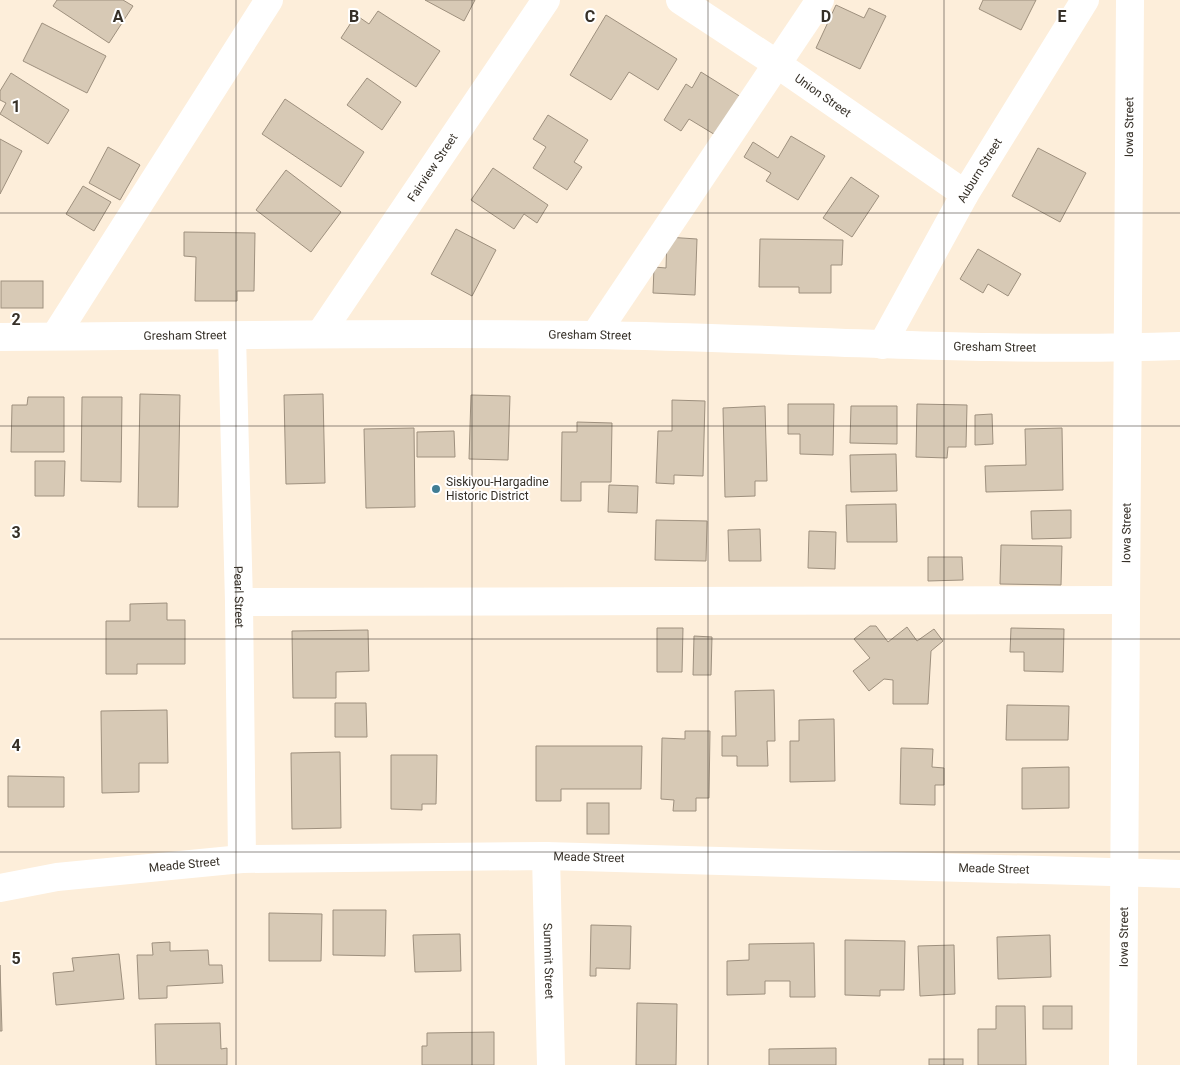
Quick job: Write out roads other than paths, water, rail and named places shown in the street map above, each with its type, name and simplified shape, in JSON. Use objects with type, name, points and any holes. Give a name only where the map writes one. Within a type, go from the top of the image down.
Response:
[{"type":"street","points":[[55,336],[269,0]]},
{"type":"street","name":"Fairview Street","points":[[320,334],[546,0]]},
{"type":"street","name":"Union Street","points":[[680,0],[777,64],[965,194]]},
{"type":"street","points":[[595,335],[820,0]]},
{"type":"street","name":"Auburn Street","points":[[882,345],[965,194],[1086,0]]},
{"type":"street","name":"Iowa Street","points":[[1122,1065],[1130,0]]},
{"type":"street","name":"Gresham Street","points":[[0,337],[320,334],[595,335],[882,345],[1128,348],[1180,346]]},
{"type":"street","name":"Pearl Street","points":[[232,336],[239,602],[242,859]]},
{"type":"street","points":[[239,602],[1125,600]]},
{"type":"street","name":"Meade Street","points":[[0,888],[56,877],[242,859],[546,856],[1180,874]]},
{"type":"street","name":"Summit Street","points":[[546,856],[551,1065]]},
{"type":"place","name":"Siskiyou-Hargadine Historic District","points":[[436,489]]}]
